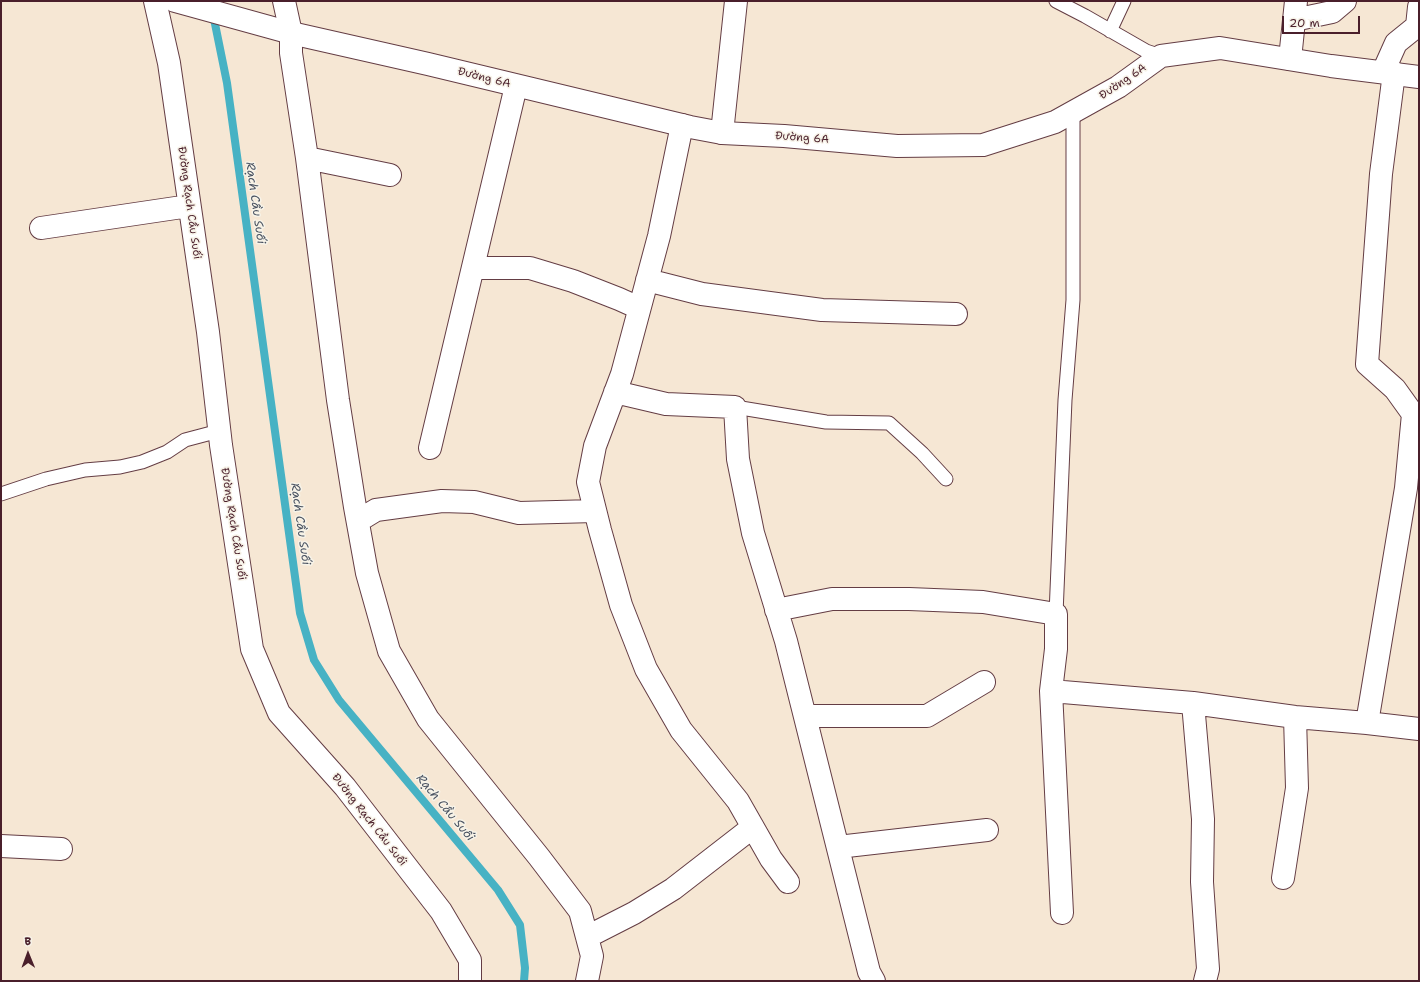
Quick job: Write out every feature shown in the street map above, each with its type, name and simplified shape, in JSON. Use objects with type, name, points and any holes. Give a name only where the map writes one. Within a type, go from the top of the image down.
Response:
[{"type":"street","name":"Đường Rạch Cầu Suối","points":[[155,1],[168,63],[208,332],[219,431],[252,649],[279,713],[345,787],[441,911],[470,960],[470,981]]},
{"type":"street","name":"Đường 6A","points":[[175,1],[285,31],[682,125],[722,133],[784,136],[897,146],[983,145],[1055,122],[1118,87],[1161,56],[1220,48],[1331,66],[1419,76]]},
{"type":"street","points":[[284,1],[285,31],[291,53],[307,158],[338,400],[367,573],[388,651],[428,719],[530,845],[580,911],[592,956],[586,981]]},
{"type":"street","points":[[722,133],[736,1]]},
{"type":"street","points":[[1290,59],[1295,10],[1332,12],[1345,1]]},
{"type":"street","points":[[1367,723],[1406,488],[1413,414],[1394,389],[1367,364],[1380,174],[1389,73],[1396,43],[1417,26],[1419,7]]},
{"type":"street","points":[[430,448],[516,86]]},
{"type":"street","points":[[682,125],[659,236],[622,374],[595,446],[588,482],[621,605],[646,669],[681,730],[738,801],[771,859],[788,882]]},
{"type":"street","points":[[307,158],[390,175]]},
{"type":"street","points":[[41,228],[189,206]]},
{"type":"street","points":[[473,268],[530,268],[573,281],[639,308]]},
{"type":"street","points":[[647,280],[702,294],[822,310],[956,314]]},
{"type":"street","points":[[615,392],[666,404],[735,407],[740,467],[753,533],[806,716],[869,972],[874,981]]},
{"type":"street","points":[[358,520],[376,510],[442,501],[474,502],[519,513],[595,511]]},
{"type":"street","points":[[776,610],[832,599],[909,600],[984,602],[1056,614],[1056,649],[1051,691],[1062,913]]},
{"type":"street","points":[[806,716],[927,716],[984,682]]},
{"type":"street","points":[[1051,691],[1193,703],[1295,717],[1419,729]]},
{"type":"street","points":[[1193,703],[1203,819],[1202,882],[1208,969],[1205,981]]},
{"type":"street","points":[[1283,878],[1297,788],[1295,717]]},
{"type":"street","points":[[587,937],[634,913],[673,889],[752,827]]},
{"type":"street","points":[[838,847],[988,830]]},
{"type":"street","points":[[1,846],[61,849]]},
{"type":"lane","points":[[1056,1],[1085,16],[1146,52],[1161,56]]},
{"type":"lane","points":[[1110,31],[1124,1]]},
{"type":"lane","points":[[1056,614],[1065,400],[1073,300],[1073,112]]},
{"type":"lane","points":[[735,407],[826,422],[888,423],[922,453],[946,479]]},
{"type":"lane","points":[[1,494],[46,479],[85,470],[120,467],[142,462],[167,452],[185,440],[219,431]]},
{"type":"waterway","name":"Rạch Cầu Suối","points":[[213,14],[227,83],[300,613],[314,660],[339,700],[498,890],[520,925],[525,968],[524,981]]}]
